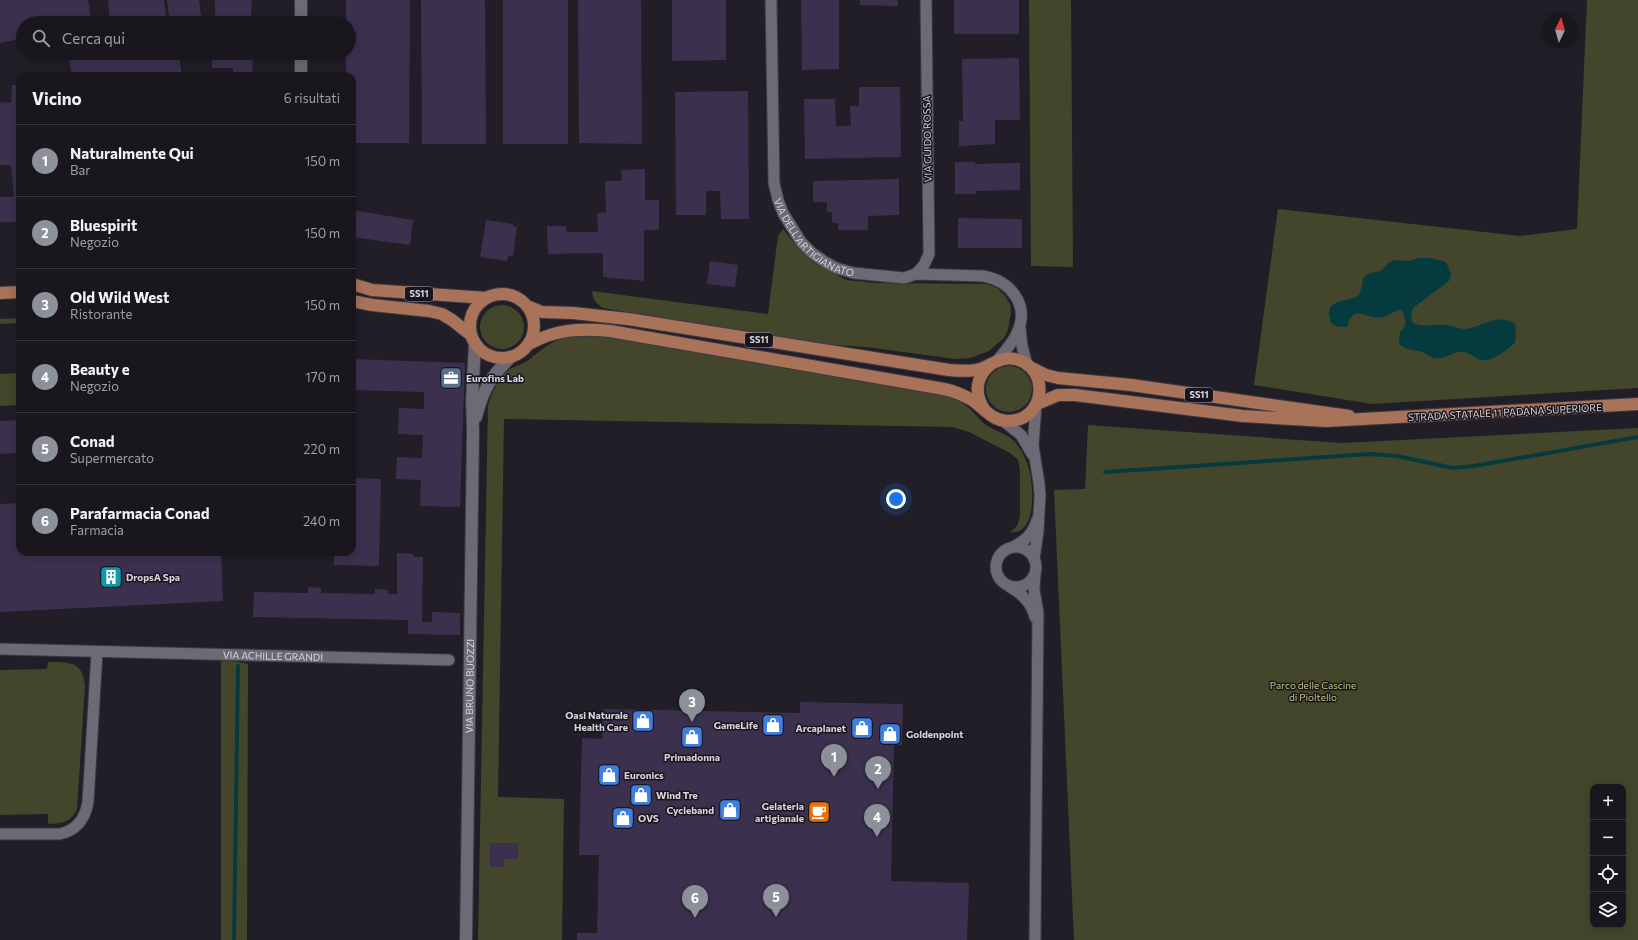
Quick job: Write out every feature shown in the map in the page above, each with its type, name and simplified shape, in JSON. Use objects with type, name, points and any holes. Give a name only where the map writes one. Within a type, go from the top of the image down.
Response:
[{"type":"main road","points":[[301,16],[302,0]]},
{"type":"main road","points":[[301,60],[301,72]]},
{"type":"main road","name":"STRADA STATALE 11 PADANA SUPERIORE","points":[[356,285],[372,290],[486,298],[501,294],[511,295],[520,299],[527,306],[542,312],[573,313],[628,319],[949,370],[972,370],[1010,359],[1020,361],[1046,374],[1058,378],[1131,386],[1372,419]]},
{"type":"main road","points":[[0,293],[16,292]]},
{"type":"main road","points":[[473,339],[470,323],[474,311],[486,298]]},
{"type":"main road","name":"SS11","points":[[356,302],[442,314],[452,320],[473,339],[481,351],[490,357],[500,359],[510,358],[524,351],[530,342],[551,333],[591,329],[610,331],[944,389],[964,395],[992,417],[1002,420]]},
{"type":"main road","points":[[527,306],[534,320],[534,335],[530,342]]},
{"type":"main road","name":"VIA BRUNO BUOZZI","points":[[466,940],[473,339]]},
{"type":"main road","name":"VIA BRUNO BUOZZI","points":[[473,432],[480,401],[493,375],[510,358]]},
{"type":"main road","points":[[984,410],[979,401],[977,386],[980,376],[994,363]]},
{"type":"main road","points":[[1028,365],[1036,374],[1039,384],[1040,394],[1036,405]]},
{"type":"main road","name":"STRADA STATALE 11 PADANA SUPERIORE","points":[[1002,420],[1012,421],[1022,418],[1031,412],[1036,405],[1058,395],[1075,394],[1270,418],[1326,421],[1638,404]]},
{"type":"street","name":"VIA DELL'ARTIGIANATO","points":[[771,0],[773,175],[775,190],[783,213],[795,234],[807,249],[825,262],[836,268],[854,273],[900,278],[906,278],[916,274],[983,276],[993,278],[1011,289],[1016,297],[1020,311],[1022,346],[1028,365]]},
{"type":"street","name":"VIA GUIDO ROSSA","points":[[916,274],[924,265],[929,254],[926,0]]},
{"type":"street","points":[[994,363],[1013,340],[1020,324]]},
{"type":"street","points":[[1035,940],[1038,606],[1034,589],[1036,569],[1034,558],[1040,506],[1039,483],[1033,440],[1036,405]]},
{"type":"street","points":[[1002,420],[1012,427],[1024,439],[1035,462]]},
{"type":"street","points":[[1038,633],[1034,614],[1030,605],[1020,593],[999,579],[995,566],[1001,553],[1025,540],[1033,530],[1040,506]]},
{"type":"street","points":[[1013,547],[1025,549],[1034,558]]},
{"type":"street","points":[[1010,587],[1022,587],[1028,584],[1035,574]]},
{"type":"street","name":"VIA ACHILLE GRANDI","points":[[0,649],[449,660]]},
{"type":"street","points":[[0,834],[60,834],[69,832],[83,819],[88,802],[97,652]]},
{"type":"green space","points":[[1029,0],[1071,0],[1073,267],[1031,266]]},
{"type":"green space","points":[[1587,0],[1638,0],[1638,388],[1372,404],[1254,385],[1278,209],[1520,236],[1577,229]]},
{"type":"green space","points":[[783,229],[797,247],[818,265],[846,280],[876,283],[987,284],[997,288],[1010,304],[1011,312],[1008,330],[1004,338],[989,351],[970,358],[955,359],[866,347],[820,344],[603,308],[596,303],[594,299],[592,291],[768,314],[778,236]]},
{"type":"green space","points":[[498,305],[506,305],[518,311],[524,323],[524,331],[518,343],[506,349],[498,349],[486,343],[480,331],[480,323],[486,311]]},
{"type":"green space","points":[[16,318],[16,323],[0,324],[0,319]]},
{"type":"green space","points":[[582,335],[610,337],[766,362],[948,396],[964,404],[984,424],[1008,436],[1017,444],[1025,457],[1031,478],[1032,508],[1026,525],[1020,531],[1010,533],[1017,526],[1020,516],[1020,470],[1018,460],[1010,453],[969,432],[953,427],[504,419],[498,797],[564,799],[562,940],[478,940],[488,405],[499,380],[510,369],[528,361],[553,342]]},
{"type":"green space","points":[[1009,366],[1022,370],[1028,376],[1032,389],[1028,402],[1022,408],[1009,412],[996,408],[990,402],[986,389],[990,376],[996,370]]},
{"type":"green space","points":[[16,373],[16,405],[0,406],[0,374]]},
{"type":"green space","name":"Parco delle Cascine di Pioltello","points":[[1088,425],[1341,443],[1638,428],[1638,940],[1074,940],[1054,490],[1085,489]]},
{"type":"green space","points":[[221,659],[248,664],[247,940],[221,940]]},
{"type":"green space","points":[[48,662],[68,663],[78,667],[84,678],[85,686],[77,809],[75,814],[69,820],[62,823],[48,824],[48,814],[0,815],[0,670],[47,669]]},
{"type":"shaded area","points":[[1418,258],[1431,258],[1446,262],[1451,274],[1449,281],[1413,308],[1411,318],[1413,323],[1425,326],[1447,325],[1465,329],[1490,321],[1502,319],[1515,324],[1515,343],[1499,355],[1487,360],[1481,360],[1467,353],[1461,352],[1435,358],[1422,352],[1404,348],[1399,344],[1400,332],[1406,323],[1402,311],[1398,310],[1377,318],[1357,313],[1350,319],[1347,327],[1338,327],[1331,323],[1329,315],[1330,307],[1337,302],[1352,299],[1359,295],[1365,276],[1373,272],[1381,271],[1388,263],[1394,260],[1408,261]]},
{"type":"building","points":[[0,0],[88,0],[91,16],[16,16],[16,40],[0,43]]},
{"type":"building","points":[[108,0],[164,0],[166,16],[109,16]]},
{"type":"building","points":[[167,0],[199,0],[201,16],[169,16]]},
{"type":"building","points":[[215,0],[252,0],[251,16],[215,16]]},
{"type":"building","points":[[346,0],[410,0],[409,143],[356,143],[356,72],[346,72],[346,60],[356,60],[356,16],[346,16]]},
{"type":"building","points":[[421,0],[485,0],[486,144],[422,144]]},
{"type":"building","points":[[503,0],[568,0],[568,144],[503,144]]},
{"type":"building","points":[[578,0],[641,0],[642,144],[579,143]]},
{"type":"building","points":[[672,0],[726,0],[726,60],[672,61]]},
{"type":"building","points":[[801,0],[839,0],[839,69],[802,70]]},
{"type":"building","points":[[860,0],[898,0],[898,6],[860,5]]},
{"type":"building","points":[[954,0],[1019,0],[1019,34],[954,34]]},
{"type":"building","points":[[1019,58],[1020,120],[995,120],[995,144],[959,146],[959,121],[963,121],[962,59]]},
{"type":"building","points":[[69,60],[180,60],[181,72],[71,72]]},
{"type":"building","points":[[211,60],[253,60],[252,72],[233,72],[233,68],[212,68]]},
{"type":"building","points":[[12,85],[16,85],[16,222],[0,222],[0,197],[14,197],[11,165],[0,165],[0,102],[11,103]]},
{"type":"building","points":[[859,87],[900,87],[901,157],[805,159],[804,99],[835,99],[836,126],[851,126],[850,106],[859,106]]},
{"type":"building","points":[[748,91],[749,219],[721,219],[720,191],[706,191],[706,215],[676,215],[675,92]]},
{"type":"building","points":[[955,162],[975,162],[975,164],[1020,163],[1020,190],[976,191],[976,194],[955,194]]},
{"type":"building","points":[[645,169],[645,200],[659,200],[659,230],[644,230],[644,281],[603,277],[603,253],[548,254],[547,226],[566,226],[567,232],[598,232],[597,213],[606,212],[605,181],[622,181],[621,170]]},
{"type":"building","points":[[899,179],[899,215],[868,216],[868,230],[838,230],[838,223],[832,223],[832,212],[827,212],[827,202],[813,202],[813,181]]},
{"type":"building","points":[[356,211],[413,220],[410,245],[356,238]]},
{"type":"building","points":[[958,218],[1022,219],[1022,248],[958,248]]},
{"type":"building","points":[[486,220],[513,224],[512,226],[517,227],[513,256],[508,256],[507,261],[480,257]]},
{"type":"building","points":[[710,261],[738,265],[735,287],[707,284]]},
{"type":"building","points":[[356,359],[465,363],[460,507],[420,506],[421,480],[396,479],[397,457],[422,458],[423,435],[398,434],[399,408],[424,409],[424,392],[356,390]]},
{"type":"building","points":[[16,420],[16,453],[0,454],[0,421]]},
{"type":"building","points":[[356,478],[381,479],[379,566],[334,565],[334,556],[356,556]]},
{"type":"building","name":"DropsA Spa","points":[[16,503],[16,556],[221,556],[223,601],[0,612],[0,504]]},
{"type":"building","points":[[397,553],[413,554],[413,557],[423,557],[422,622],[432,622],[432,612],[460,613],[460,635],[408,634],[408,620],[253,617],[254,592],[308,593],[308,587],[321,588],[321,593],[375,594],[375,589],[388,590],[388,594],[397,594]]},
{"type":"building","points":[[800,702],[903,704],[902,745],[894,745],[891,881],[969,883],[967,940],[577,940],[577,933],[597,933],[599,855],[579,855],[582,738],[602,739],[603,709],[800,713]]},
{"type":"building","points":[[490,843],[518,843],[518,859],[504,859],[504,867],[490,867]]},
{"type":"waterway","points":[[1105,472],[1370,454],[1397,456],[1453,468],[1474,466],[1638,437]]},
{"type":"waterway","points":[[234,940],[238,666]]},
{"type":"place","name":"Eurofins Lab","points":[[451,378]]},
{"type":"place","name":"DropsA Spa","points":[[111,577]]},
{"type":"place","name":"Oasi Naturale Health Care","points":[[643,721]]},
{"type":"place","name":"Old Wild West","points":[[692,722]]},
{"type":"place","name":"GameLife","points":[[773,725]]},
{"type":"place","name":"Arcaplanet","points":[[862,728]]},
{"type":"place","name":"Goldenpoint","points":[[890,734]]},
{"type":"place","name":"Primadonna","points":[[692,737]]},
{"type":"place","name":"Euronics","points":[[609,775]]},
{"type":"place","name":"Naturalmente Qui","points":[[834,777]]},
{"type":"place","name":"Bluespirit","points":[[878,789]]},
{"type":"place","name":"Wind Tre","points":[[641,795]]},
{"type":"place","name":"Cycleband","points":[[730,810]]},
{"type":"place","name":"Gelateria artigianale","points":[[819,812]]},
{"type":"place","name":"OVS","points":[[623,818]]},
{"type":"place","name":"Beauty e","points":[[877,837]]},
{"type":"place","name":"Conad","points":[[776,917]]},
{"type":"place","name":"Parafarmacia Conad","points":[[695,918]]}]
